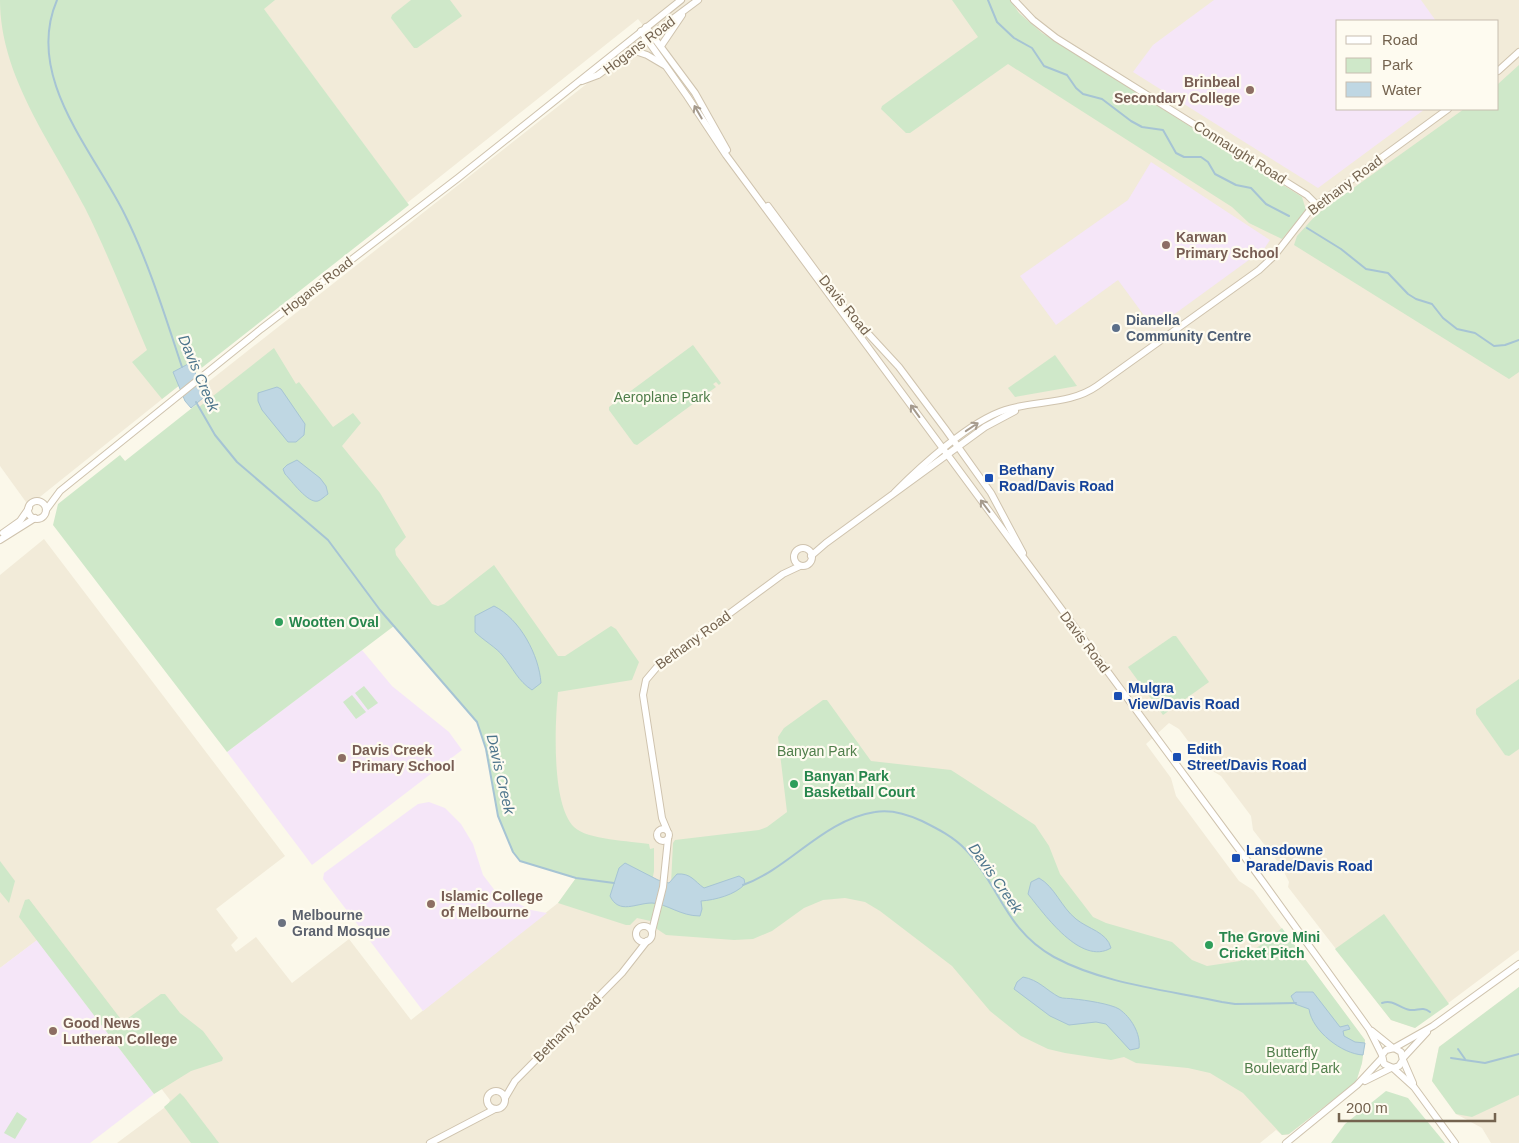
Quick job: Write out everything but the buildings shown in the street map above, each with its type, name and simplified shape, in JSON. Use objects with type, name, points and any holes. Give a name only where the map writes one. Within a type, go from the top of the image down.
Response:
[{"type":"street","name":"Hogans Road","points":[[40,501],[60,491],[218,364],[681,0]]},
{"type":"street","name":"Hogans Road","points":[[576,84],[598,75],[698,0]]},
{"type":"street","name":"Connaught Road","points":[[1014,0],[1033,20],[1056,38],[1307,195],[1317,205]]},
{"type":"street","points":[[661,46],[685,10]]},
{"type":"street","name":"Davis Road","points":[[643,29],[661,46],[700,101],[736,166]]},
{"type":"street","name":"Davis Road","points":[[650,36],[667,67],[710,133],[1369,1029]]},
{"type":"street","points":[[632,50],[647,55],[667,67]]},
{"type":"street","points":[[1499,70],[1519,52]]},
{"type":"street","name":"Bethany Road","points":[[946,453],[954,441],[993,414],[1007,409],[1064,400],[1091,390],[1267,263],[1305,215],[1447,110]]},
{"type":"street","name":"Davis Road","points":[[754,192],[779,219],[848,313],[905,375],[954,441],[991,493],[1032,570]]},
{"type":"street","name":"Bethany Road","points":[[811,556],[826,542],[946,453],[958,448],[992,422],[1025,407]]},
{"type":"street","name":"Hogans Road","points":[[46,510],[60,491]]},
{"type":"street","points":[[0,535],[20,521],[32,502],[40,501],[46,510],[42,517],[35,518],[0,540]]},
{"type":"street","points":[[29,508],[30,514],[35,518]]},
{"type":"street","name":"Bethany Road","points":[[806,549],[826,542]]},
{"type":"street","points":[[799,549],[806,549],[811,556],[807,565],[800,566],[794,557],[799,549]]},
{"type":"street","name":"Bethany Road","points":[[783,574],[794,557]]},
{"type":"street","name":"Bethany Road","points":[[667,830],[662,818],[643,695],[646,680],[657,667],[783,574],[800,566]]},
{"type":"street","name":"Bethany Road","points":[[658,831],[662,818]]},
{"type":"street","points":[[662,829],[667,830],[668,839],[660,840],[657,837],[658,831],[662,829]]},
{"type":"street","name":"Bethany Road","points":[[505,1098],[515,1081],[622,973],[637,952],[652,936],[655,913],[663,887],[668,839]]},
{"type":"street","name":"Bethany Road","points":[[660,840],[665,854]]},
{"type":"street","name":"Bethany Road","points":[[637,952],[637,931],[655,913]]},
{"type":"street","points":[[643,926],[652,931]]},
{"type":"street","points":[[638,939],[647,941]]},
{"type":"street","points":[[1286,1143],[1357,1085],[1386,1050],[1434,1026],[1519,964]]},
{"type":"street","points":[[1357,1085],[1399,1066],[1403,1059],[1434,1026]]},
{"type":"street","points":[[1369,1029],[1393,1048],[1399,1050],[1414,1087]]},
{"type":"street","points":[[1369,1029],[1386,1066],[1392,1068],[1414,1087],[1455,1143]]},
{"type":"street","name":"Bethany Road","points":[[497,1091],[515,1081]]},
{"type":"street","points":[[430,1143],[477,1117],[504,1105],[505,1098],[497,1091],[489,1095],[487,1102],[477,1117]]},
{"type":"street","points":[[487,1102],[496,1109]]},
{"type":"shaded area","points":[[0,0],[186,380],[26,508],[26,502],[0,466]]},
{"type":"shaded area","points":[[257,0],[1519,0],[1519,950],[1415,1028],[1391,1020],[1288,887],[1289,882],[1281,866],[1253,830],[1251,816],[1221,776],[1209,769],[1179,729],[1169,723],[1146,744],[1171,778],[1176,796],[1239,881],[1253,890],[1365,1040],[1362,1063],[1356,1082],[1288,1135],[1282,1135],[1276,1130],[1260,1143],[117,1143],[168,1105],[170,1100],[44,935],[0,968],[0,575],[44,539],[285,856],[216,909],[238,938],[231,945],[236,952],[256,937],[292,983],[349,939],[411,1020],[558,903],[576,878],[520,861],[513,852],[498,816],[486,749],[477,722],[380,610],[215,435],[193,394],[650,34],[638,19],[407,203]]},
{"type":"shaded area","name":"Brinbeal Secondary College","points":[[1214,0],[1421,0],[1435,20],[1336,20],[1336,110],[1424,110],[1318,188],[1133,72],[1153,45]]},
{"type":"shaded area","name":"Karwan Primary School","points":[[1151,162],[1270,240],[1264,249],[1154,329],[1118,280],[1056,325],[1020,276],[1128,200]]},
{"type":"shaded area","name":"Davis Creek Primary School","points":[[362,650],[392,686],[449,732],[462,750],[312,865],[227,752]]},
{"type":"shaded area","name":"Islamic College of Melbourne","points":[[429,802],[445,808],[461,824],[473,844],[483,875],[496,892],[531,910],[547,913],[423,1011],[323,879],[324,873],[411,809],[418,804]]},
{"type":"shaded area","name":"Good News Lutheran College","points":[[37,940],[154,1094],[90,1143],[0,1143],[0,968]]},
{"type":"shaded area","points":[[1519,987],[1519,1143],[1491,1143],[1482,1128],[1456,1114],[1432,1081],[1439,1047]]},
{"type":"green space","points":[[0,0],[275,0],[264,9],[409,205],[162,399],[132,362],[147,350],[85,208],[43,133],[18,82],[8,55],[2,28]]},
{"type":"green space","points":[[411,0],[450,0],[462,16],[417,48],[414,48],[391,18],[392,15]]},
{"type":"green space","points":[[952,0],[1010,0],[1019,13],[1042,33],[1302,197],[1306,210],[1282,239],[1249,223],[1232,207],[1008,64],[910,133],[906,133],[881,109],[882,106],[978,37]]},
{"type":"green space","points":[[1519,65],[1519,372],[1509,379],[1294,245],[1297,236],[1317,214],[1463,110],[1499,110],[1499,83]]},
{"type":"green space","name":"Aeroplane Park","points":[[693,345],[721,383],[719,385],[716,382],[713,384],[716,387],[637,445],[634,444],[609,410],[609,407]]},
{"type":"green space","points":[[274,348],[296,384],[299,382],[333,427],[353,413],[361,423],[342,446],[380,493],[406,537],[395,549],[396,555],[432,604],[438,606],[444,604],[494,565],[558,656],[565,656],[611,626],[616,629],[639,662],[632,680],[558,692],[556,762],[561,801],[574,827],[589,835],[649,844],[650,849],[654,848],[654,871],[650,892],[671,884],[673,843],[675,840],[759,830],[767,827],[787,812],[778,737],[784,728],[823,700],[827,700],[871,761],[951,770],[1035,825],[1049,846],[1060,874],[1093,917],[1106,923],[1172,942],[1192,960],[1207,966],[1240,961],[1282,928],[1365,1040],[1362,1063],[1356,1082],[1289,1134],[1282,1135],[1243,1093],[1210,1073],[1188,1068],[1136,1063],[1124,1057],[1111,1060],[1065,1053],[1048,1049],[1021,1036],[990,1011],[952,966],[880,911],[865,902],[845,898],[823,900],[804,908],[772,931],[753,939],[734,940],[666,935],[657,929],[655,922],[637,918],[630,925],[626,925],[558,903],[576,878],[520,861],[513,852],[498,816],[486,749],[477,722],[394,626],[227,752],[53,525],[58,504],[120,455],[125,461],[197,404],[199,407]]},
{"type":"green space","points":[[1055,355],[1077,386],[1015,397],[1008,388]]},
{"type":"green space","points":[[1173,636],[1176,636],[1209,682],[1163,715],[1128,667]]},
{"type":"green space","points":[[1519,679],[1519,749],[1509,756],[1505,755],[1476,714],[1476,709]]},
{"type":"green space","points":[[364,686],[378,703],[368,710],[355,693]]},
{"type":"green space","points":[[352,695],[366,712],[356,719],[343,702]]},
{"type":"green space","points":[[0,861],[15,881],[9,903],[0,892]]},
{"type":"green space","points":[[29,899],[123,1022],[161,994],[165,994],[180,1013],[203,1031],[223,1058],[222,1061],[191,1071],[154,1094],[19,917],[25,900]]},
{"type":"green space","points":[[1384,914],[1449,1004],[1415,1028],[1391,1020],[1335,949]]},
{"type":"green space","points":[[1519,987],[1519,1095],[1472,1117],[1456,1114],[1432,1081],[1439,1047]]},
{"type":"green space","points":[[1386,1091],[1408,1098],[1445,1143],[1331,1143],[1345,1124]]},
{"type":"green space","points":[[180,1093],[219,1143],[191,1143],[164,1107]]},
{"type":"green space","points":[[17,1112],[27,1119],[15,1139],[4,1133]]},
{"type":"water","points":[[190,363],[195,372],[203,398],[191,408],[185,401],[173,372]]},
{"type":"water","points":[[277,387],[281,389],[305,424],[304,435],[296,442],[288,442],[262,410],[258,401],[258,393]]},
{"type":"water","points":[[297,460],[320,478],[326,486],[328,494],[318,501],[309,499],[285,474],[283,469]]},
{"type":"water","points":[[494,606],[520,629],[532,650],[541,683],[532,690],[519,678],[500,653],[475,632],[475,616]]},
{"type":"water","points":[[625,863],[658,880],[669,883],[677,874],[682,874],[689,876],[704,888],[739,876],[744,879],[745,884],[736,891],[724,896],[701,901],[702,909],[700,916],[686,914],[652,903],[623,907],[614,902],[610,896],[619,868]]},
{"type":"water","points":[[1039,878],[1045,882],[1076,919],[1106,938],[1111,948],[1100,952],[1088,950],[1065,936],[1028,894],[1031,882]]},
{"type":"water","points":[[1023,977],[1029,978],[1061,998],[1098,1002],[1119,1009],[1134,1026],[1137,1032],[1139,1048],[1130,1050],[1106,1024],[1096,1022],[1069,1025],[1050,1016],[1014,989],[1017,982]]},
{"type":"water","points":[[1296,992],[1313,992],[1340,1027],[1348,1025],[1350,1029],[1343,1031],[1344,1036],[1355,1042],[1365,1043],[1363,1055],[1355,1054],[1329,1040],[1316,1025],[1309,1009],[1295,1004],[1291,996]]},
{"type":"waterway","name":"Davis Creek","points":[[57,0],[49,29],[49,57],[56,85],[81,139],[112,190],[134,233],[182,367]]},
{"type":"waterway","points":[[988,0],[997,22],[1014,38],[1032,48],[1044,66],[1067,75],[1083,94],[1102,99],[1142,127],[1163,130],[1176,153],[1184,157],[1201,157],[1208,162],[1215,174],[1236,185],[1251,188],[1266,204],[1289,216]]},
{"type":"waterway","points":[[1307,228],[1341,249],[1366,269],[1388,273],[1408,294],[1416,299],[1432,304],[1443,318],[1457,329],[1475,333],[1494,346],[1505,345],[1519,340]]},
{"type":"waterway","name":"Davis Creek","points":[[196,402],[215,435],[237,462],[328,540],[380,610],[477,722],[486,749],[498,816],[513,852],[520,861],[576,878],[614,883]]},
{"type":"waterway","name":"Davis Creek","points":[[743,885],[776,868],[839,824],[875,812],[887,811],[905,814],[934,827],[961,845],[978,864],[1004,907],[1024,934],[1054,957],[1094,974],[1158,990],[1235,1004],[1296,1003]]},
{"type":"waterway","name":"Davis Creek","points":[[1382,1003],[1390,1002],[1406,1009],[1422,1009],[1430,1012]]},
{"type":"waterway","name":"Davis Creek","points":[[1458,1049],[1465,1059]]},
{"type":"waterway","name":"Davis Creek","points":[[1451,1058],[1485,1063],[1519,1054]]},
{"type":"place","name":"Brinbeal Secondary College","points":[[1250,90]]},
{"type":"place","name":"Karwan Primary School","points":[[1166,245]]},
{"type":"place","name":"Dianella Community Centre","points":[[1116,328]]},
{"type":"place","name":"Bethany Road/Davis Road","points":[[989,478]]},
{"type":"place","name":"Wootten Oval","points":[[279,622]]},
{"type":"place","name":"Mulgra View/Davis Road","points":[[1118,696]]},
{"type":"place","name":"Edith Street/Davis Road","points":[[1177,757]]},
{"type":"place","name":"Davis Creek Primary School","points":[[342,758]]},
{"type":"place","name":"Banyan Park Basketball Court","points":[[794,784]]},
{"type":"place","name":"Lansdowne Parade/Davis Road","points":[[1236,858]]},
{"type":"place","name":"Islamic College of Melbourne","points":[[431,904]]},
{"type":"place","name":"Melbourne Grand Mosque","points":[[282,923]]},
{"type":"place","name":"The Grove Mini Cricket Pitch","points":[[1209,945]]},
{"type":"place","name":"Good News Lutheran College","points":[[53,1031]]},
{"type":"park label","name":"Banyan Park","points":[[817,751]]},
{"type":"park label","name":"Butterfly Boulevard Park","points":[[1292,1060]]}]
